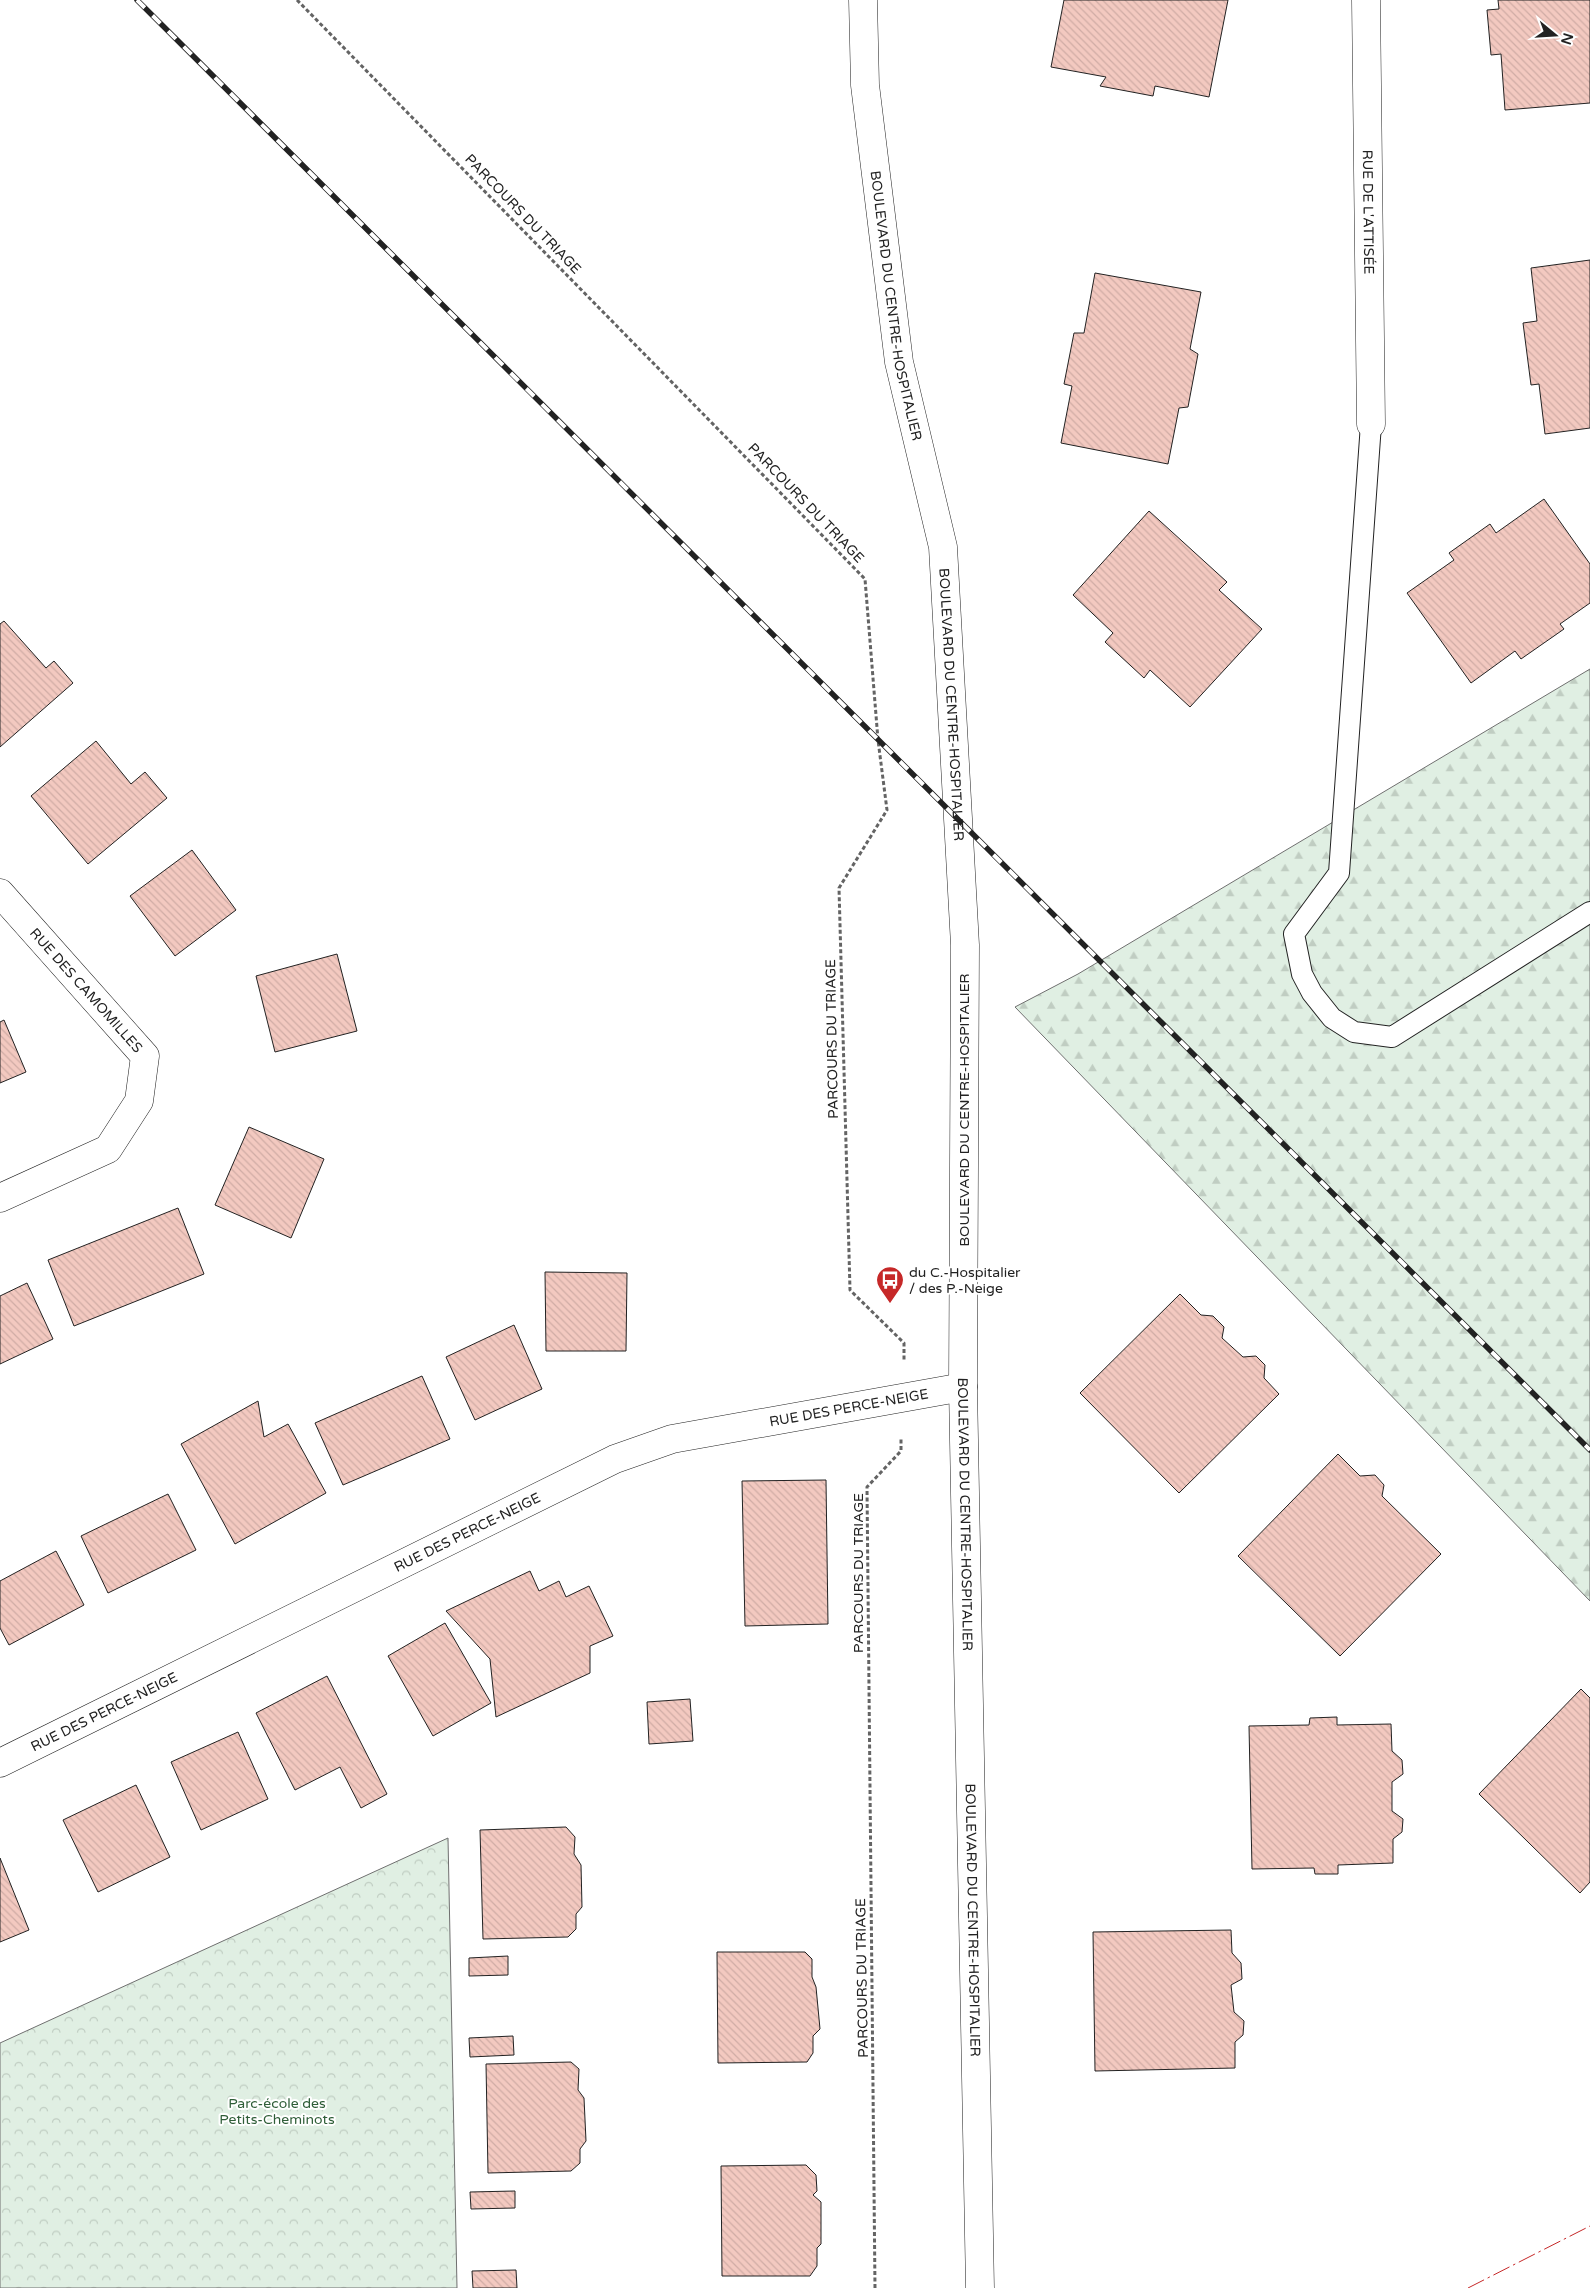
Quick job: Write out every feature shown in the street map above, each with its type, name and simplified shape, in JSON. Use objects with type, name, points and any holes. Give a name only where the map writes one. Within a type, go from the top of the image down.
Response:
[{"type":"street","name":"BOULEVARD DU CENTRE-HOSPITALIER","points":[[862,0],[865,85],[899,362],[943,547],[965,945],[963,1386],[980,2288]]},
{"type":"street","name":"RUE DE L'ATTISÉE","points":[[1366,0],[1372,424]]},
{"type":"street","name":"RUE DES CAMOMILLES","points":[[0,893],[145,1056],[139,1101],[108,1149],[0,1198]]},
{"type":"street","name":"RUE DES PERCE-NEIGE","points":[[0,1762],[616,1460],[672,1439],[963,1386]]},
{"type":"lane","points":[[1372,424],[1338,874],[1294,934],[1302,974],[1312,993],[1332,1018],[1354,1032],[1392,1037],[1590,912]]},
{"type":"path","name":"PARCOURS DU TRIAGE","points":[[297,0],[865,579],[878,740],[887,810],[839,888],[850,1290],[904,1343],[901,1450],[867,1487],[875,2130],[875,2288]]},
{"type":"green space","points":[[1590,669],[1590,1601],[1015,1007],[1078,974]]},
{"type":"green space","name":"Parc-école des Petits-Cheminots","points":[[448,1838],[457,2288],[0,2288],[0,2043]]},
{"type":"building","points":[[1064,0],[1228,0],[1209,97],[1155,86],[1153,96],[1100,86],[1106,77],[1051,67]]},
{"type":"building","points":[[1498,0],[1590,0],[1590,103],[1505,110],[1501,54],[1491,55],[1487,10],[1499,9]]},
{"type":"building","points":[[1590,260],[1590,428],[1545,434],[1539,384],[1531,385],[1523,323],[1537,321],[1531,268]]},
{"type":"building","points":[[1095,273],[1201,292],[1190,349],[1198,354],[1188,407],[1179,408],[1168,464],[1061,443],[1072,386],[1064,384],[1074,333],[1084,333]]},
{"type":"building","points":[[1544,499],[1590,564],[1590,603],[1560,624],[1564,629],[1521,659],[1515,651],[1471,683],[1407,593],[1454,560],[1449,553],[1490,524],[1496,533]]},
{"type":"building","points":[[1149,511],[1227,582],[1219,590],[1262,629],[1190,707],[1150,670],[1144,678],[1105,642],[1113,633],[1073,595]]},
{"type":"building","points":[[4,621],[46,668],[54,661],[73,683],[0,747],[0,624]]},
{"type":"building","points":[[96,741],[131,784],[145,772],[167,798],[88,864],[31,796]]},
{"type":"building","points":[[192,850],[236,910],[175,956],[130,896]]},
{"type":"building","points":[[337,954],[357,1031],[275,1052],[256,976]]},
{"type":"building","points":[[4,1020],[26,1072],[0,1083],[0,1022]]},
{"type":"building","points":[[249,1127],[324,1159],[291,1238],[215,1205]]},
{"type":"building","points":[[178,1208],[204,1274],[74,1326],[48,1260]]},
{"type":"building","points":[[545,1272],[627,1273],[626,1351],[546,1351]]},
{"type":"building","points":[[27,1283],[53,1339],[0,1364],[0,1296]]},
{"type":"building","points":[[1180,1294],[1201,1315],[1213,1316],[1224,1327],[1222,1338],[1243,1357],[1256,1356],[1265,1365],[1264,1378],[1279,1394],[1179,1493],[1080,1393]]},
{"type":"building","points":[[514,1325],[542,1389],[475,1420],[446,1357]]},
{"type":"building","points":[[422,1376],[450,1439],[343,1485],[315,1423]]},
{"type":"building","points":[[258,1401],[264,1437],[288,1424],[326,1493],[235,1544],[181,1444]]},
{"type":"building","points":[[1338,1454],[1360,1476],[1375,1475],[1384,1485],[1382,1496],[1441,1554],[1340,1656],[1238,1556]]},
{"type":"building","points":[[826,1480],[828,1624],[745,1626],[742,1481]]},
{"type":"building","points":[[168,1494],[196,1550],[108,1593],[81,1536]]},
{"type":"building","points":[[56,1551],[84,1605],[9,1645],[0,1628],[0,1581]]},
{"type":"building","points":[[530,1571],[539,1591],[559,1581],[566,1597],[589,1586],[613,1636],[590,1646],[590,1673],[496,1717],[490,1659],[446,1611]]},
{"type":"building","points":[[445,1623],[491,1703],[433,1736],[388,1656]]},
{"type":"building","points":[[327,1676],[387,1794],[361,1808],[340,1767],[295,1790],[256,1713]]},
{"type":"building","points":[[1581,1689],[1590,1698],[1590,1882],[1580,1893],[1479,1794]]},
{"type":"building","points":[[690,1699],[693,1741],[649,1744],[647,1702]]},
{"type":"building","points":[[1337,1717],[1337,1725],[1391,1724],[1392,1751],[1402,1760],[1403,1774],[1392,1782],[1392,1811],[1403,1819],[1402,1832],[1393,1839],[1393,1863],[1338,1865],[1338,1874],[1315,1874],[1314,1868],[1252,1869],[1249,1726],[1309,1725],[1310,1718]]},
{"type":"building","points":[[238,1732],[268,1799],[201,1830],[171,1762]]},
{"type":"building","points":[[136,1785],[170,1857],[98,1892],[63,1820]]},
{"type":"building","points":[[566,1827],[575,1837],[574,1854],[581,1865],[582,1907],[576,1914],[576,1929],[568,1937],[483,1939],[480,1830]]},
{"type":"building","points":[[0,1858],[29,1930],[0,1942]]},
{"type":"building","points":[[1231,1930],[1232,1953],[1241,1963],[1242,1979],[1231,1985],[1234,2012],[1244,2021],[1243,2035],[1235,2042],[1235,2068],[1095,2071],[1093,1932]]},
{"type":"building","points":[[717,1952],[805,1952],[812,1959],[812,1977],[816,1987],[820,2029],[813,2036],[813,2053],[807,2062],[718,2063]]},
{"type":"building","points":[[508,1956],[508,1975],[469,1976],[469,1958]]},
{"type":"building","points":[[513,2036],[514,2055],[470,2057],[469,2038]]},
{"type":"building","points":[[571,2062],[579,2069],[578,2090],[584,2098],[586,2141],[580,2149],[580,2163],[571,2171],[488,2173],[486,2064]]},
{"type":"building","points":[[806,2165],[816,2175],[817,2191],[813,2195],[821,2202],[821,2244],[817,2248],[817,2266],[810,2276],[722,2276],[721,2166]]},
{"type":"building","points":[[515,2191],[515,2208],[471,2209],[470,2192]]},
{"type":"building","points":[[516,2270],[517,2288],[473,2288],[472,2271]]},
{"type":"railway","points":[[137,0],[1590,1450]]},
{"type":"power","points":[[1468,2288],[1590,2226]]},
{"type":"place","name":"du C.-Hospitalier / des P.-Neige","points":[[890,1304]]}]
